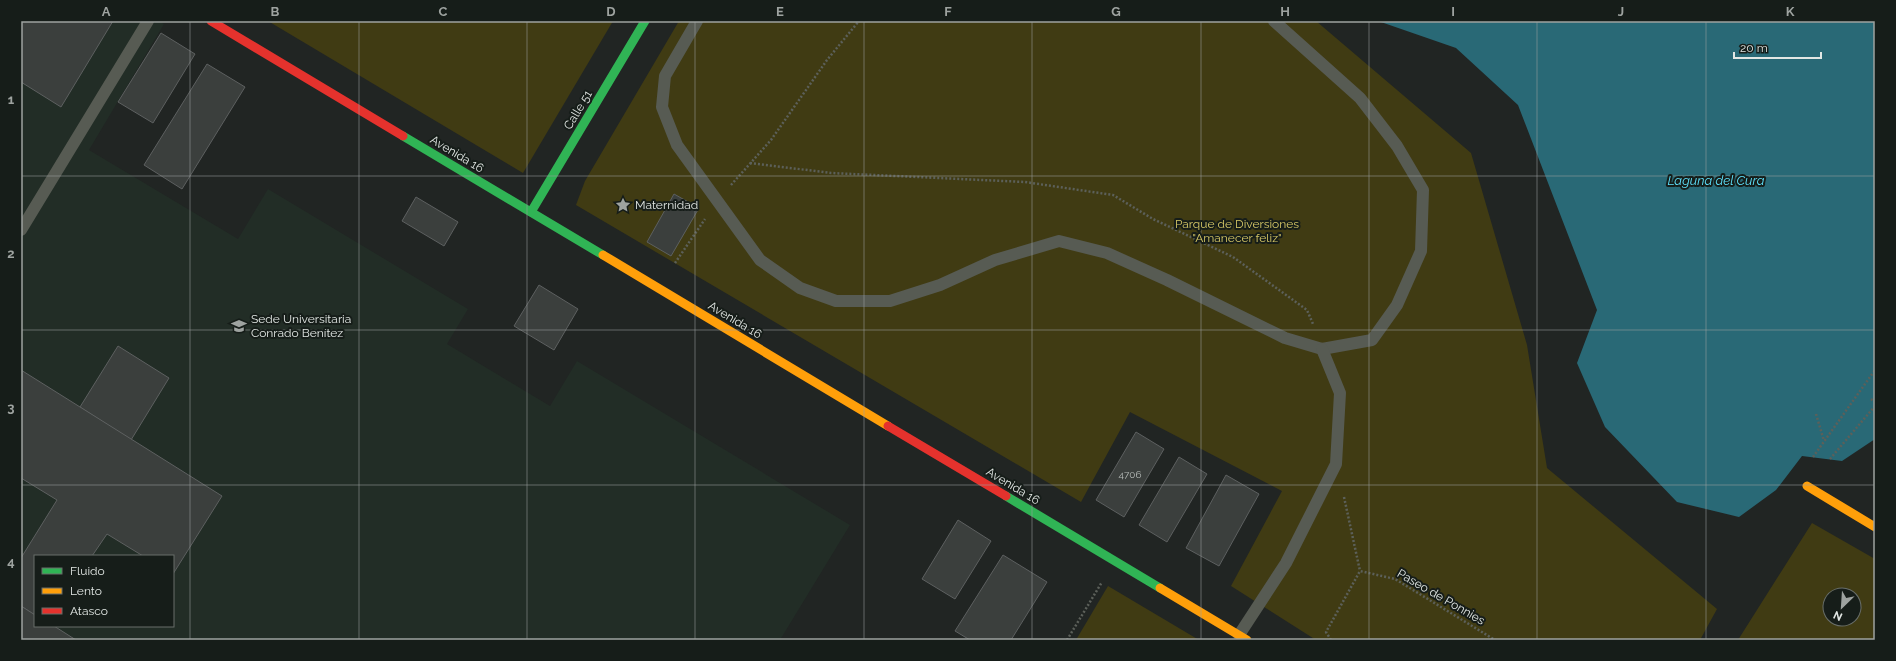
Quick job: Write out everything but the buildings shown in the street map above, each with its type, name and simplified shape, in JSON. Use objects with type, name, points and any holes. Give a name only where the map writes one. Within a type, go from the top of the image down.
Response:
[{"type":"street","name":"Avenida 16","points":[[211,21],[1243,638]]},
{"type":"street","name":"Calle 51","points":[[531,212],[646,21]]},
{"type":"street","points":[[1807,486],[1875,527]]},
{"type":"lane","points":[[21,230],[148,21]]},
{"type":"lane","points":[[697,21],[665,76],[662,107],[678,145],[760,260],[800,288],[836,301],[890,301],[940,285],[995,260],[1059,241],[1107,253],[1167,280],[1285,338],[1322,349],[1372,340],[1397,305],[1421,251],[1423,190],[1397,146],[1360,98],[1274,21]]},
{"type":"lane","points":[[1243,638],[1286,563],[1336,464],[1340,393],[1322,349]]},
{"type":"path","points":[[675,263],[717,200],[771,140],[827,60],[859,21]]},
{"type":"path","points":[[750,163],[831,173],[1025,182],[1113,195],[1153,219],[1233,257],[1306,310],[1322,349]]},
{"type":"path","points":[[1813,457],[1875,370]]},
{"type":"path","points":[[1871,399],[1875,402]]},
{"type":"path","points":[[1830,459],[1875,406]]},
{"type":"path","points":[[1816,414],[1824,441]]},
{"type":"path","points":[[1331,640],[1326,632],[1360,571],[1336,464]]},
{"type":"path","points":[[1066,640],[1115,561]]},
{"type":"path","name":"Paseo de Ponnies","points":[[1360,571],[1395,579],[1495,640]]},
{"type":"shaded area","name":"Sede Universitaria Conrado Benítez","points":[[21,21],[159,21],[164,24],[89,150],[238,239],[268,189],[468,309],[447,344],[550,406],[577,361],[850,525],[780,640],[21,640]]},
{"type":"green space","points":[[268,21],[613,21],[523,173]]},
{"type":"green space","name":"Parque de Diversiones \"Amanecer feliz\"","points":[[679,21],[1316,21],[1471,153],[1527,345],[1547,468],[1717,609],[1700,640],[1316,640],[1231,586],[1282,491],[1130,412],[1081,502],[576,205],[585,181]]},
{"type":"green space","points":[[1812,523],[1875,559],[1875,640],[1738,640]]},
{"type":"green space","points":[[1108,586],[1199,640],[1076,640]]},
{"type":"water","name":"Laguna del Cura","points":[[1378,21],[1875,21],[1875,439],[1842,461],[1802,456],[1776,490],[1739,517],[1677,502],[1605,427],[1577,363],[1597,310],[1518,105],[1456,48]]},
{"type":"traffic: fast","points":[[531,212],[645,21]]},
{"type":"traffic: fast","points":[[403,136],[603,255]]},
{"type":"traffic: fast","points":[[1006,496],[1160,588]]},
{"type":"traffic: slow","points":[[603,255],[888,426]]},
{"type":"traffic: slow","points":[[1807,486],[1875,527]]},
{"type":"traffic: slow","points":[[1160,588],[1247,640]]},
{"type":"traffic: jam","points":[[211,21],[403,136]]},
{"type":"traffic: jam","points":[[888,426],[1006,496]]},
{"type":"place","name":"Maternidad","points":[[623,205]]},
{"type":"place","name":"Sede Universitaria Conrado Benítez","points":[[239,326]]}]
